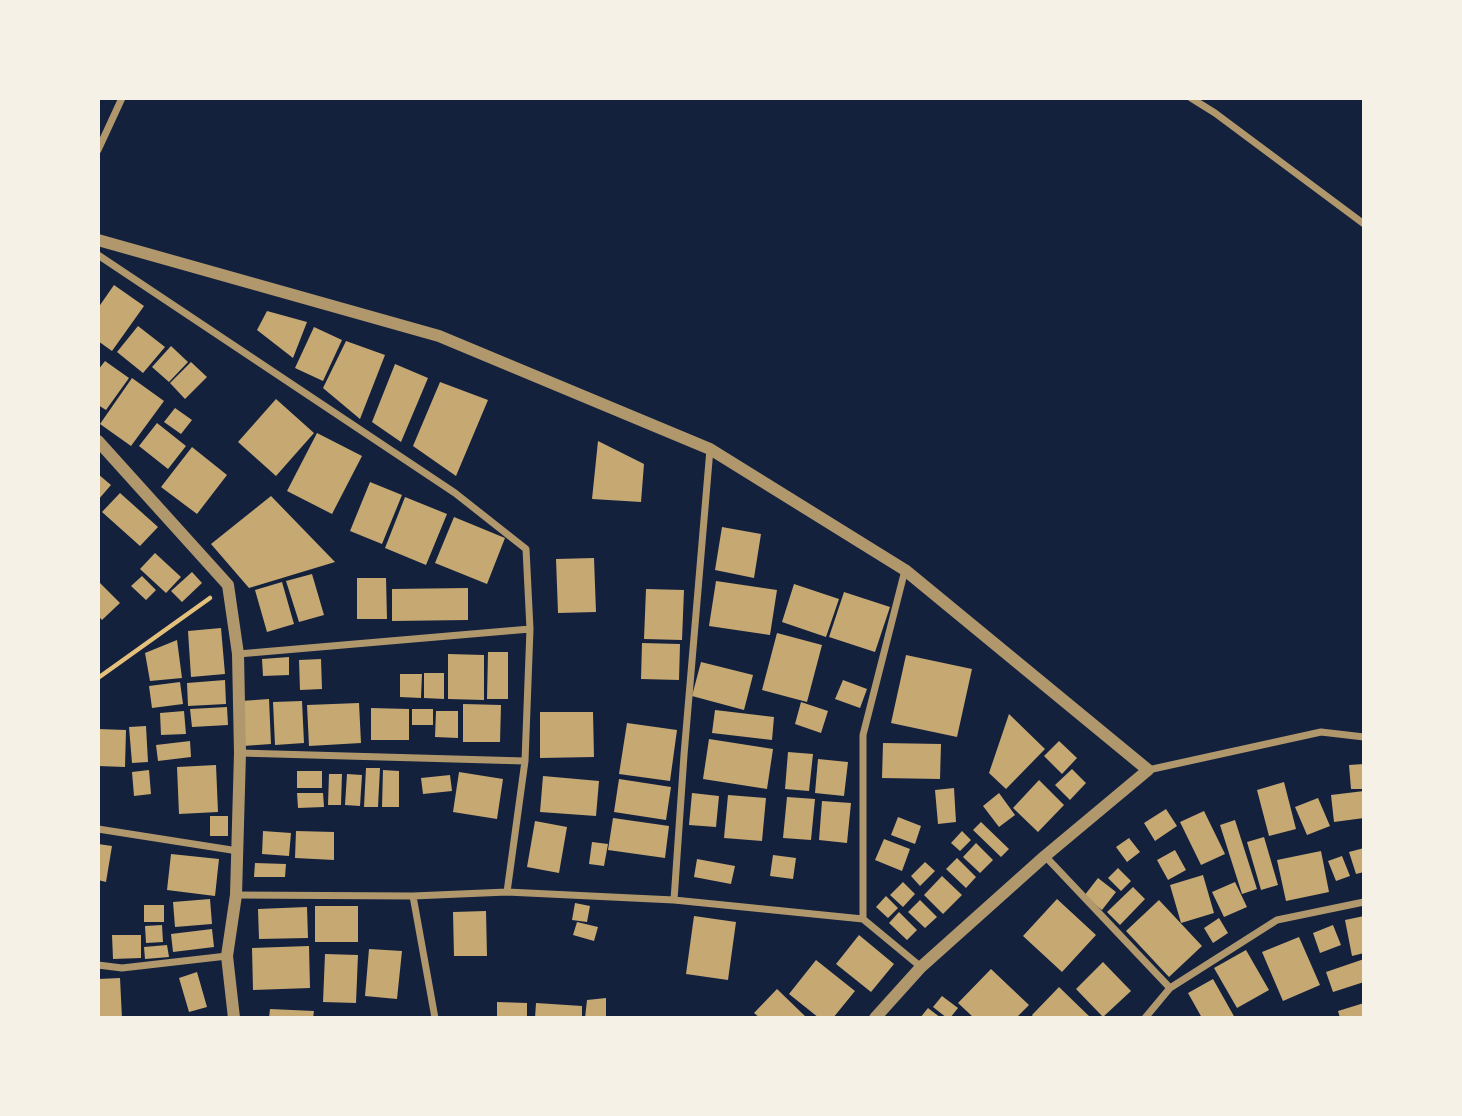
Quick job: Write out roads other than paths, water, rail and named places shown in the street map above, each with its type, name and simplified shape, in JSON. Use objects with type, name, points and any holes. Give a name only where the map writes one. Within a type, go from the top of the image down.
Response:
[{"type":"street","points":[[98,150],[122,98]]},
{"type":"street","points":[[1191,98],[1364,224]]},
{"type":"street","points":[[98,240],[439,336],[710,449],[905,570],[1148,770]]},
{"type":"street","points":[[98,254],[454,493],[526,549],[530,629],[525,761],[507,892]]},
{"type":"street","points":[[98,441],[228,585],[238,654],[240,753],[236,895],[227,956],[234,1018]]},
{"type":"street","points":[[674,900],[710,449]]},
{"type":"street","points":[[863,919],[863,735],[905,570]]},
{"type":"street","points":[[238,654],[530,629]]},
{"type":"street","points":[[879,1017],[921,967],[1045,856],[1148,770],[1321,732],[1364,737]]},
{"type":"street","points":[[240,753],[525,761]]},
{"type":"street","points":[[98,829],[238,851]]},
{"type":"street","points":[[1045,856],[1170,988]]},
{"type":"street","points":[[236,895],[414,896],[507,892],[674,900],[863,919],[921,967]]},
{"type":"street","points":[[414,896],[435,1018]]},
{"type":"street","points":[[1145,1018],[1170,988],[1278,920],[1364,902]]},
{"type":"street","points":[[98,965],[122,968],[227,956]]}]
